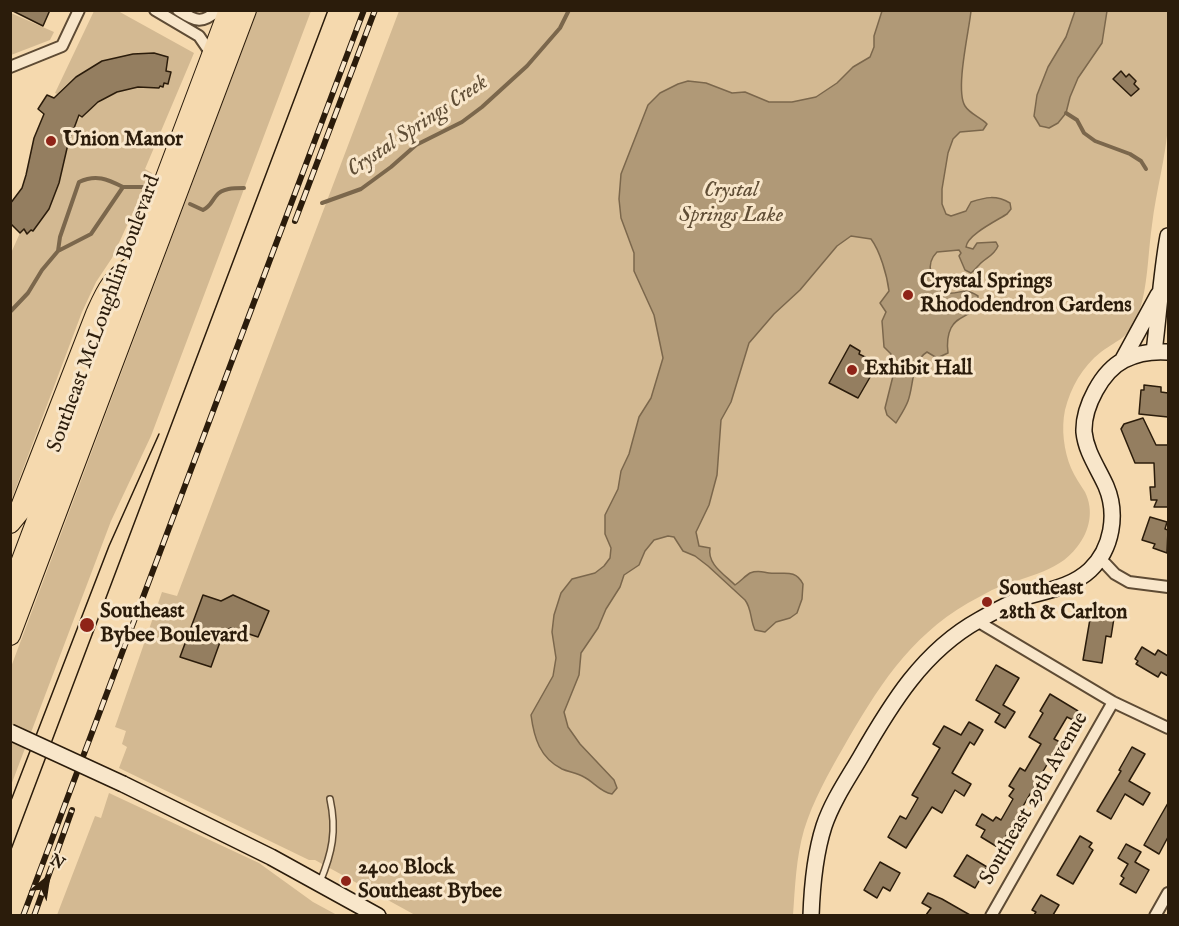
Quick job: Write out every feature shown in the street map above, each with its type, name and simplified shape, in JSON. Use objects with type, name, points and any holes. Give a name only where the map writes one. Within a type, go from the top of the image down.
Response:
[{"type":"highway","name":"Southeast McLoughlin Boulevard","points":[[10,635],[167,196],[212,55],[229,10]]},
{"type":"highway","name":"Southeast McLoughlin Boulevard","points":[[10,592],[133,266],[167,196],[246,10]]},
{"type":"highway","points":[[10,523],[19,512],[96,314],[118,274],[133,266]]},
{"type":"main road","points":[[1122,361],[1134,356],[1161,352],[1159,292],[1168,236]]},
{"type":"main road","points":[[811,915],[814,875],[824,826],[844,784],[885,714],[913,675],[937,650],[977,621],[1016,601],[1071,583],[1090,570],[1100,558],[1111,532],[1112,512],[1108,492],[1087,445],[1085,420],[1100,383],[1122,361],[1159,292]]},
{"type":"main road","points":[[10,732],[123,784],[320,882],[378,915]]},
{"type":"street","points":[[10,67],[62,46],[79,10]]},
{"type":"street","points":[[155,10],[199,36],[212,55]]},
{"type":"street","points":[[179,11],[201,21],[218,10]]},
{"type":"street","points":[[1100,558],[1121,578],[1138,584],[1168,587]]},
{"type":"street","points":[[977,621],[1113,702],[1168,729]]},
{"type":"street","name":"Southeast 29th Avenue","points":[[991,915],[1113,702]]},
{"type":"street","points":[[1155,915],[1168,893]]},
{"type":"lane","points":[[173,21],[179,11]]},
{"type":"lane","points":[[320,882],[332,853],[333,825],[330,799]]},
{"type":"shaded area","points":[[94,11],[118,11],[194,53],[145,169],[152,173],[149,182],[112,258],[96,282],[82,312],[11,501],[11,253],[20,233],[24,229],[27,233],[33,231],[49,208],[57,189],[69,139],[81,116],[83,117],[95,106],[124,90],[163,86],[164,83],[169,83],[171,72],[166,71],[168,57],[164,55],[134,54],[92,67],[68,83],[57,94],[55,93]]},
{"type":"shaded area","points":[[257,11],[311,11],[151,436],[111,521],[10,788],[11,667]]},
{"type":"shaded area","points":[[399,11],[1168,11],[1167,136],[1141,305],[1127,334],[1101,352],[1083,371],[1070,393],[1065,410],[1064,440],[1073,471],[1088,499],[1090,513],[1088,527],[1081,541],[1069,556],[1049,569],[992,590],[968,603],[928,632],[896,666],[856,726],[826,778],[812,809],[799,851],[793,915],[415,915],[315,860],[309,860],[119,768],[127,747],[122,744],[126,731],[115,727],[162,592],[177,596]]},
{"type":"shaded area","points":[[11,13],[54,32],[50,40],[11,55]]},
{"type":"shaded area","points":[[109,793],[259,863],[313,902],[337,915],[57,915],[95,816],[101,818]]},
{"type":"water","name":"Crystal Springs Lake","points":[[882,11],[971,11],[962,74],[962,98],[967,109],[987,124],[983,130],[960,132],[953,139],[948,153],[942,204],[946,214],[951,216],[966,211],[971,202],[986,198],[1005,200],[1010,203],[1011,209],[968,242],[966,247],[973,249],[977,243],[996,242],[998,246],[971,273],[965,270],[959,250],[937,252],[933,257],[931,272],[942,292],[968,291],[978,296],[977,303],[971,312],[958,319],[951,328],[948,353],[937,358],[927,352],[922,356],[914,374],[908,401],[896,423],[887,415],[885,408],[893,376],[891,354],[884,347],[882,321],[886,312],[880,303],[889,291],[883,264],[871,239],[851,236],[837,246],[800,290],[774,314],[749,343],[731,402],[721,420],[717,475],[709,505],[696,532],[699,546],[710,548],[714,564],[735,585],[750,573],[788,573],[796,576],[803,584],[802,599],[797,613],[790,618],[776,622],[765,632],[755,630],[745,600],[708,566],[695,556],[683,551],[674,537],[668,536],[654,540],[645,551],[639,565],[624,575],[598,628],[581,653],[579,675],[564,712],[568,727],[580,744],[614,780],[617,788],[612,794],[608,793],[579,774],[562,769],[548,759],[536,739],[531,715],[553,676],[556,658],[552,632],[554,615],[561,593],[572,579],[595,573],[610,558],[611,548],[605,534],[605,515],[618,489],[621,471],[629,454],[639,417],[651,398],[663,358],[654,315],[634,271],[634,253],[621,218],[619,199],[621,174],[648,105],[660,93],[688,81],[706,83],[732,93],[745,92],[769,102],[792,102],[816,97],[837,83],[853,67],[870,57]]},
{"type":"water","points":[[1075,11],[1107,11],[1102,43],[1078,78],[1066,113],[1058,123],[1049,128],[1040,126],[1034,116],[1037,95],[1048,67],[1066,37]]},
{"type":"building","points":[[11,10],[50,10],[43,26]]},
{"type":"building","name":"Union Manor","points":[[154,53],[168,57],[166,71],[171,72],[168,84],[164,83],[163,87],[159,88],[138,87],[117,92],[98,102],[82,117],[79,115],[49,209],[33,231],[27,234],[24,229],[20,233],[10,223],[10,204],[22,188],[34,138],[44,114],[38,109],[47,95],[54,98],[76,77],[102,61],[133,54]]},
{"type":"building","points":[[1121,71],[1126,77],[1129,74],[1136,81],[1134,84],[1139,89],[1131,96],[1113,79]]},
{"type":"building","name":"Exhibit Hall","points":[[850,345],[860,351],[859,354],[869,359],[865,368],[873,372],[858,398],[829,383]]},
{"type":"building","points":[[1144,385],[1161,387],[1161,392],[1168,393],[1168,417],[1139,414],[1141,390],[1144,390]]},
{"type":"building","points":[[1143,418],[1156,445],[1168,445],[1168,507],[1154,507],[1157,500],[1151,500],[1150,487],[1155,487],[1154,463],[1135,463],[1121,429],[1124,424]]},
{"type":"building","points":[[1150,517],[1167,522],[1165,529],[1168,530],[1167,553],[1153,548],[1155,544],[1142,540]]},
{"type":"building","points":[[203,595],[221,601],[233,595],[269,611],[258,637],[231,628],[224,631],[211,667],[180,657]]},
{"type":"building","points":[[1101,615],[1114,618],[1111,637],[1106,636],[1102,663],[1083,660],[1090,619],[1100,620]]},
{"type":"building","points":[[1142,647],[1155,655],[1158,650],[1168,656],[1168,676],[1161,672],[1158,677],[1136,664],[1138,661],[1135,659]]},
{"type":"building","points":[[996,665],[1019,678],[1003,705],[1015,712],[1005,728],[995,722],[1000,714],[976,700]]},
{"type":"building","points":[[1050,694],[1078,711],[1073,720],[1067,717],[1054,739],[1060,742],[999,848],[981,837],[985,830],[976,825],[982,814],[993,821],[996,817],[1001,820],[1013,799],[1009,796],[1014,789],[1009,786],[1020,768],[1025,771],[1041,744],[1029,737],[1043,713],[1040,711]]},
{"type":"building","points":[[969,722],[983,730],[974,745],[970,742],[952,773],[971,784],[964,796],[955,790],[942,813],[932,807],[906,848],[888,837],[900,816],[906,819],[918,798],[912,795],[940,748],[933,744],[944,726],[961,735]]},
{"type":"building","points":[[1132,747],[1145,754],[1129,781],[1150,793],[1143,805],[1125,794],[1111,819],[1097,811],[1121,771],[1119,770]]},
{"type":"building","points":[[1168,803],[1168,837],[1159,854],[1144,845]]},
{"type":"building","points":[[1080,836],[1092,843],[1089,847],[1093,850],[1073,884],[1057,875]]},
{"type":"building","points":[[1126,844],[1141,852],[1135,862],[1149,870],[1136,893],[1120,884],[1124,878],[1121,876],[1128,864],[1118,858]]},
{"type":"building","points":[[967,855],[987,867],[975,888],[954,876]]},
{"type":"building","points":[[880,862],[900,873],[890,891],[883,887],[877,898],[864,890]]},
{"type":"building","points":[[928,893],[970,915],[926,915],[931,908],[922,903]]},
{"type":"building","points":[[1041,895],[1059,905],[1053,915],[1034,915],[1036,912],[1032,910]]},
{"type":"waterway","name":"Crystal Springs Creek","points":[[322,203],[361,189],[416,145],[462,122],[482,107],[527,66],[560,28],[569,10]]},
{"type":"waterway","points":[[1066,113],[1077,120],[1084,133],[1095,141],[1130,154],[1141,161],[1146,169]]},
{"type":"waterway","name":"Crystal Springs Creek","points":[[58,251],[60,237],[79,182],[101,178],[123,187]]},
{"type":"waterway","name":"Crystal Springs Creek","points":[[10,312],[28,293],[42,270],[58,251],[91,234],[123,187],[144,187]]},
{"type":"waterway","name":"Crystal Springs Creek","points":[[190,204],[203,210],[222,191],[244,188]]},
{"type":"tram line","points":[[10,852],[328,10]]},
{"type":"tram line","points":[[10,803],[109,546],[159,434]]},
{"type":"railway","points":[[23,916],[364,10]]},
{"type":"railway","points":[[295,221],[375,10]]},
{"type":"railway","points":[[34,916],[72,810]]},
{"type":"place","name":"Union Manor","points":[[51,141]]},
{"type":"place","name":"Crystal Springs Rhododendron Gardens","points":[[908,295]]},
{"type":"place","name":"Exhibit Hall","points":[[852,370]]},
{"type":"place","name":"Southeast 28th & Carlton","points":[[987,602]]},
{"type":"place","name":"Southeast Bybee Boulevard","points":[[87,625]]},
{"type":"place","name":"2400 Block Southeast Bybee","points":[[346,881]]}]
